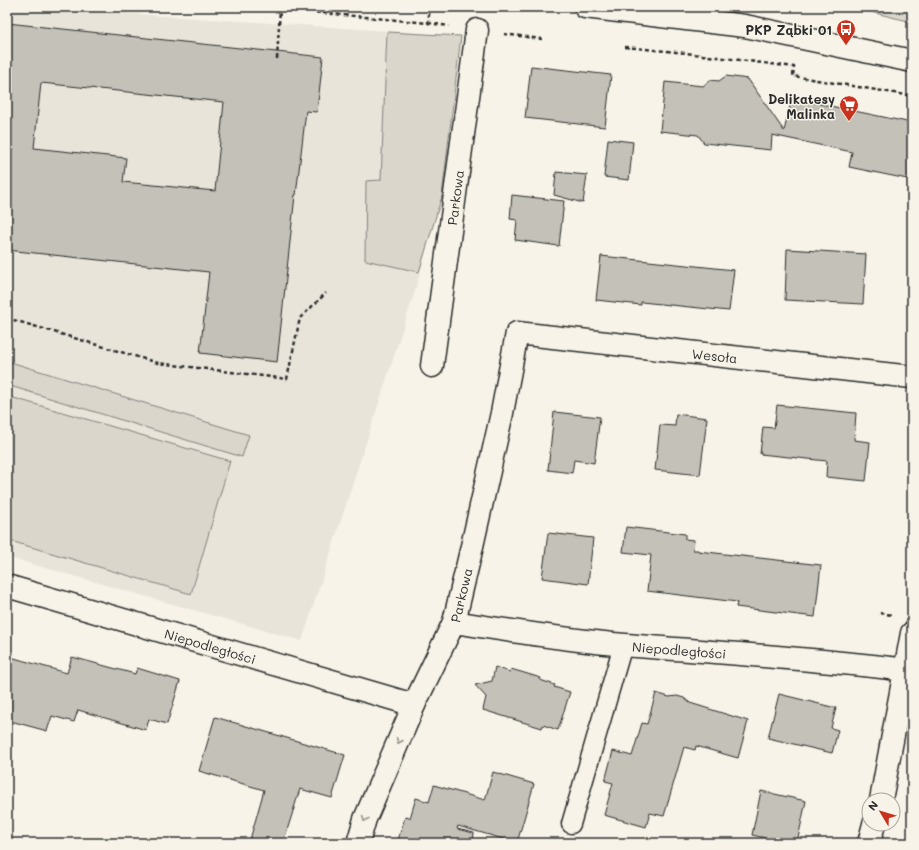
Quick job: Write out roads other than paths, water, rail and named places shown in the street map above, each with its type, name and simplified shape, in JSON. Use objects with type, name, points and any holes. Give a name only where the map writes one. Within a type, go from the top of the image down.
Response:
[{"type":"street","points":[[585,7],[745,26],[912,61]]},
{"type":"street","name":"Parkowa","points":[[432,366],[477,30]]},
{"type":"street","name":"Parkowa","points":[[358,843],[364,819],[414,706],[454,622],[502,413],[516,333]]},
{"type":"street","name":"Wesoła","points":[[516,333],[912,377]]},
{"type":"street","name":"Niepodległości","points":[[7,586],[414,706]]},
{"type":"street","name":"Niepodległości","points":[[454,622],[517,632],[624,645],[822,661],[906,670]]},
{"type":"street","points":[[883,792],[912,633]]},
{"type":"street","points":[[869,843],[872,832]]},
{"type":"lane","points":[[571,824],[624,645]]},
{"type":"place","name":"PKP Ząbki 01","points":[[846,46]]},
{"type":"place","name":"Delikatesy Malinka","points":[[849,122]]}]
